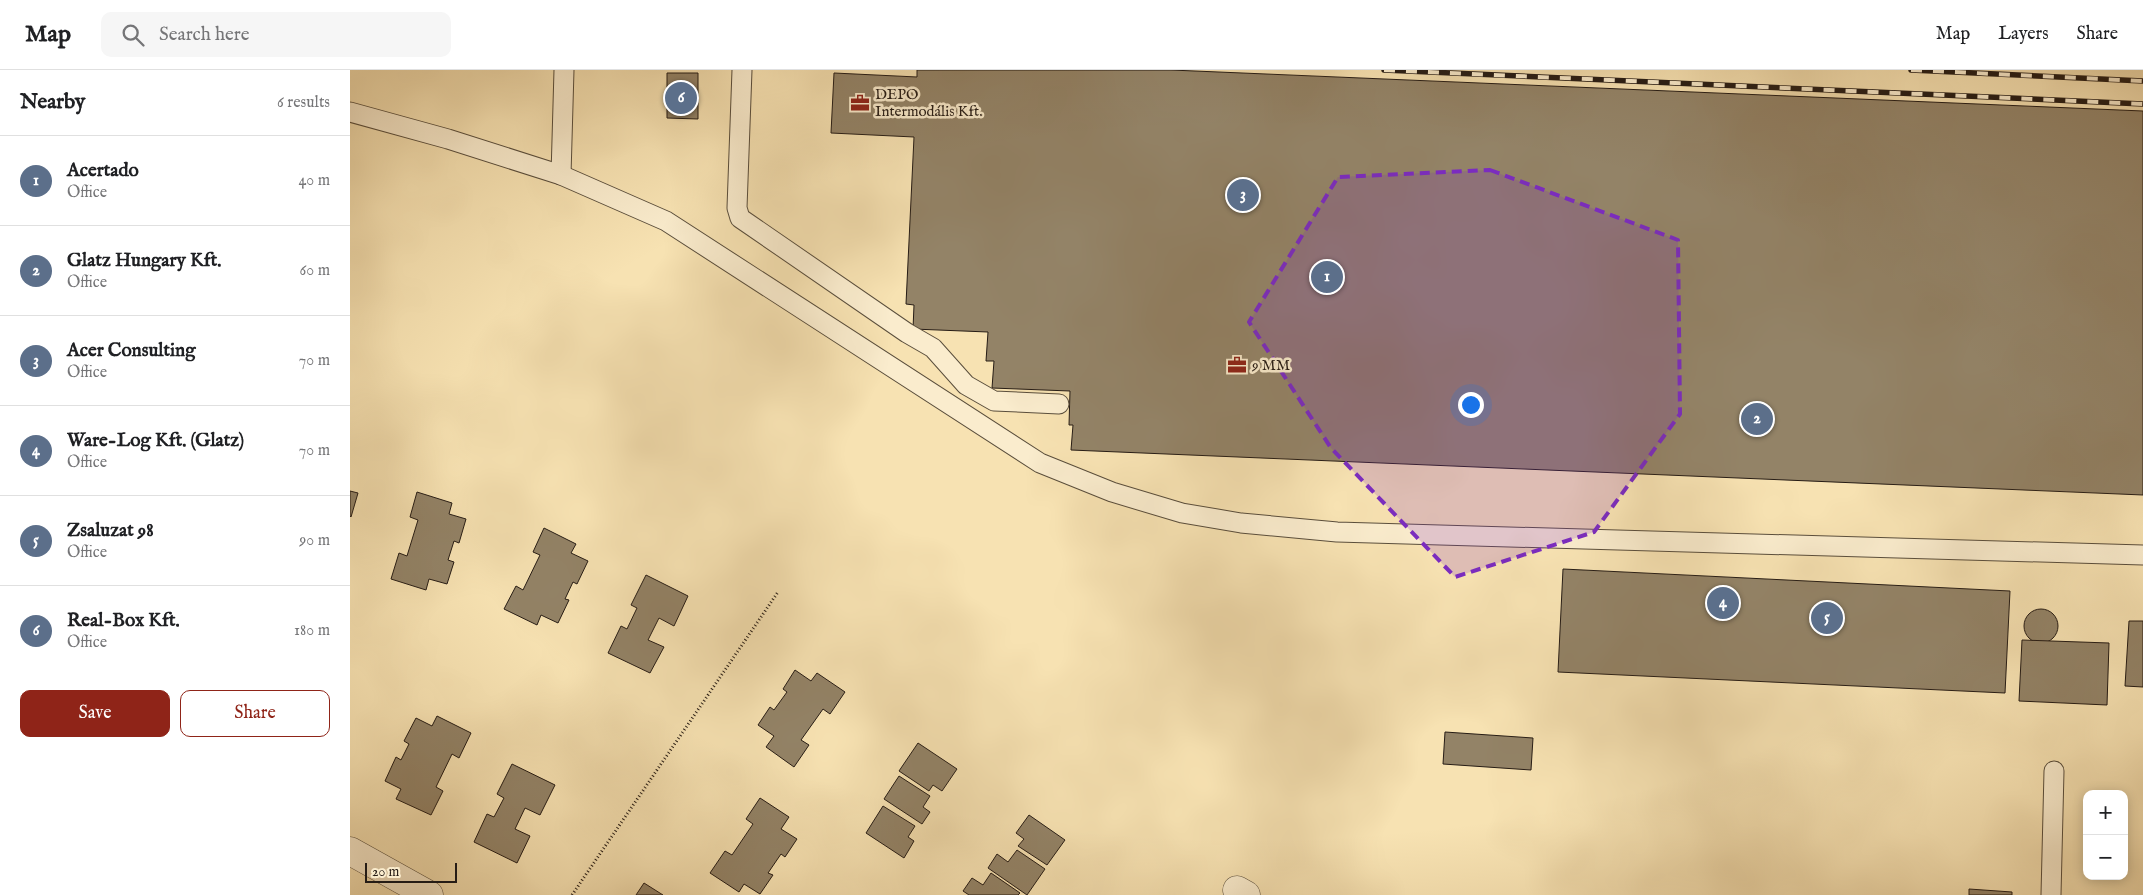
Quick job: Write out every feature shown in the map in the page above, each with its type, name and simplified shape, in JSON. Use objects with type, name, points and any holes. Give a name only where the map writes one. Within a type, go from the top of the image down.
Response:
[{"type":"street","points":[[350,851],[429,895]]},
{"type":"lane","points":[[561,175],[564,70]]},
{"type":"lane","points":[[742,70],[737,208],[740,218],[907,334],[933,348],[966,385],[994,401],[1059,404]]},
{"type":"lane","points":[[350,112],[561,175],[666,221],[1040,464],[1112,492],[1182,513],[1241,523],[1337,532],[2143,555]]},
{"type":"lane","points":[[2050,895],[2054,771]]},
{"type":"path","points":[[572,895],[778,592]]},
{"type":"highlighted area","points":[[1490,170],[1678,240],[1680,414],[1594,532],[1455,577],[1331,448],[1249,322],[1338,177]]},
{"type":"building","points":[[917,70],[1171,70],[2143,111],[2143,495],[1071,450],[1073,425],[1069,425],[1070,391],[992,388],[994,361],[986,361],[988,332],[913,329],[914,305],[906,304],[914,137],[831,133],[834,73],[917,77]]},
{"type":"building","points":[[667,73],[698,73],[698,119],[667,118]]},
{"type":"building","points":[[350,491],[358,493],[351,517],[350,516]]},
{"type":"building","points":[[417,492],[452,503],[449,514],[466,519],[459,543],[454,541],[448,560],[454,562],[447,584],[429,579],[426,590],[391,579],[399,553],[407,556],[418,520],[410,517]]},
{"type":"building","points":[[544,528],[576,544],[571,553],[588,561],[577,584],[573,582],[565,599],[569,600],[558,623],[541,615],[537,625],[504,609],[516,586],[523,590],[540,555],[533,552]]},
{"type":"building","points":[[1563,569],[2010,591],[2005,693],[1558,672]]},
{"type":"building","points":[[646,575],[688,596],[674,626],[659,618],[648,640],[664,647],[650,673],[608,653],[621,626],[627,629],[637,608],[631,605]]},
{"type":"building","points":[[2041,609],[2053,614],[2058,626],[2053,638],[2041,643],[2029,638],[2024,626],[2029,614]]},
{"type":"building","points":[[2129,621],[2143,621],[2143,687],[2125,686]]},
{"type":"building","points":[[2022,640],[2109,643],[2107,705],[2019,701]]},
{"type":"building","points":[[795,670],[811,681],[817,673],[845,692],[830,714],[823,709],[801,740],[809,745],[794,767],[766,747],[774,736],[758,725],[770,707],[774,710],[787,692],[783,689]]},
{"type":"building","points":[[437,716],[471,733],[459,758],[452,754],[436,787],[443,791],[431,815],[396,799],[401,789],[385,781],[396,757],[401,760],[409,744],[404,741],[416,718],[432,726]]},
{"type":"building","points":[[1445,732],[1533,738],[1531,770],[1443,764]]},
{"type":"building","points":[[918,743],[957,769],[942,791],[933,785],[929,791],[899,771]]},
{"type":"building","points":[[512,764],[555,785],[540,815],[525,808],[515,829],[530,836],[517,863],[474,842],[487,814],[494,817],[504,798],[497,794]]},
{"type":"building","points":[[899,776],[930,796],[923,807],[930,812],[922,824],[884,799]]},
{"type":"building","points":[[760,798],[789,817],[781,829],[797,839],[785,857],[781,854],[768,873],[773,875],[760,894],[744,884],[739,892],[710,873],[725,851],[732,855],[753,824],[746,819]]},
{"type":"building","points":[[883,806],[915,826],[908,837],[914,841],[904,858],[866,833]]},
{"type":"building","points":[[1029,815],[1065,840],[1047,865],[1018,846],[1024,839],[1016,833]]},
{"type":"building","points":[[1017,850],[1045,869],[1027,895],[988,868],[997,854],[1008,862]]},
{"type":"building","points":[[991,873],[1020,893],[1018,895],[969,895],[963,891],[972,878],[983,885]]},
{"type":"building","points":[[644,883],[663,895],[636,895]]},
{"type":"building","points":[[1969,889],[2012,892],[2012,895],[1969,895]]},
{"type":"railway","points":[[1384,70],[2143,104]]},
{"type":"railway","points":[[1911,70],[2143,81]]},
{"type":"place","name":"Real-Box Kft.","points":[[681,98]]},
{"type":"place","name":"DEPO Intermodális Kft.","points":[[860,103]]},
{"type":"place","name":"Acer Consulting","points":[[1243,195]]},
{"type":"place","name":"Acertado","points":[[1327,277]]},
{"type":"place","name":"9 MM","points":[[1237,365]]},
{"type":"place","name":"Glatz Hungary Kft.","points":[[1757,419]]},
{"type":"place","name":"Ware-Log Kft. (Glatz)","points":[[1723,603]]},
{"type":"place","name":"Zsaluzat 98","points":[[1827,618]]}]
